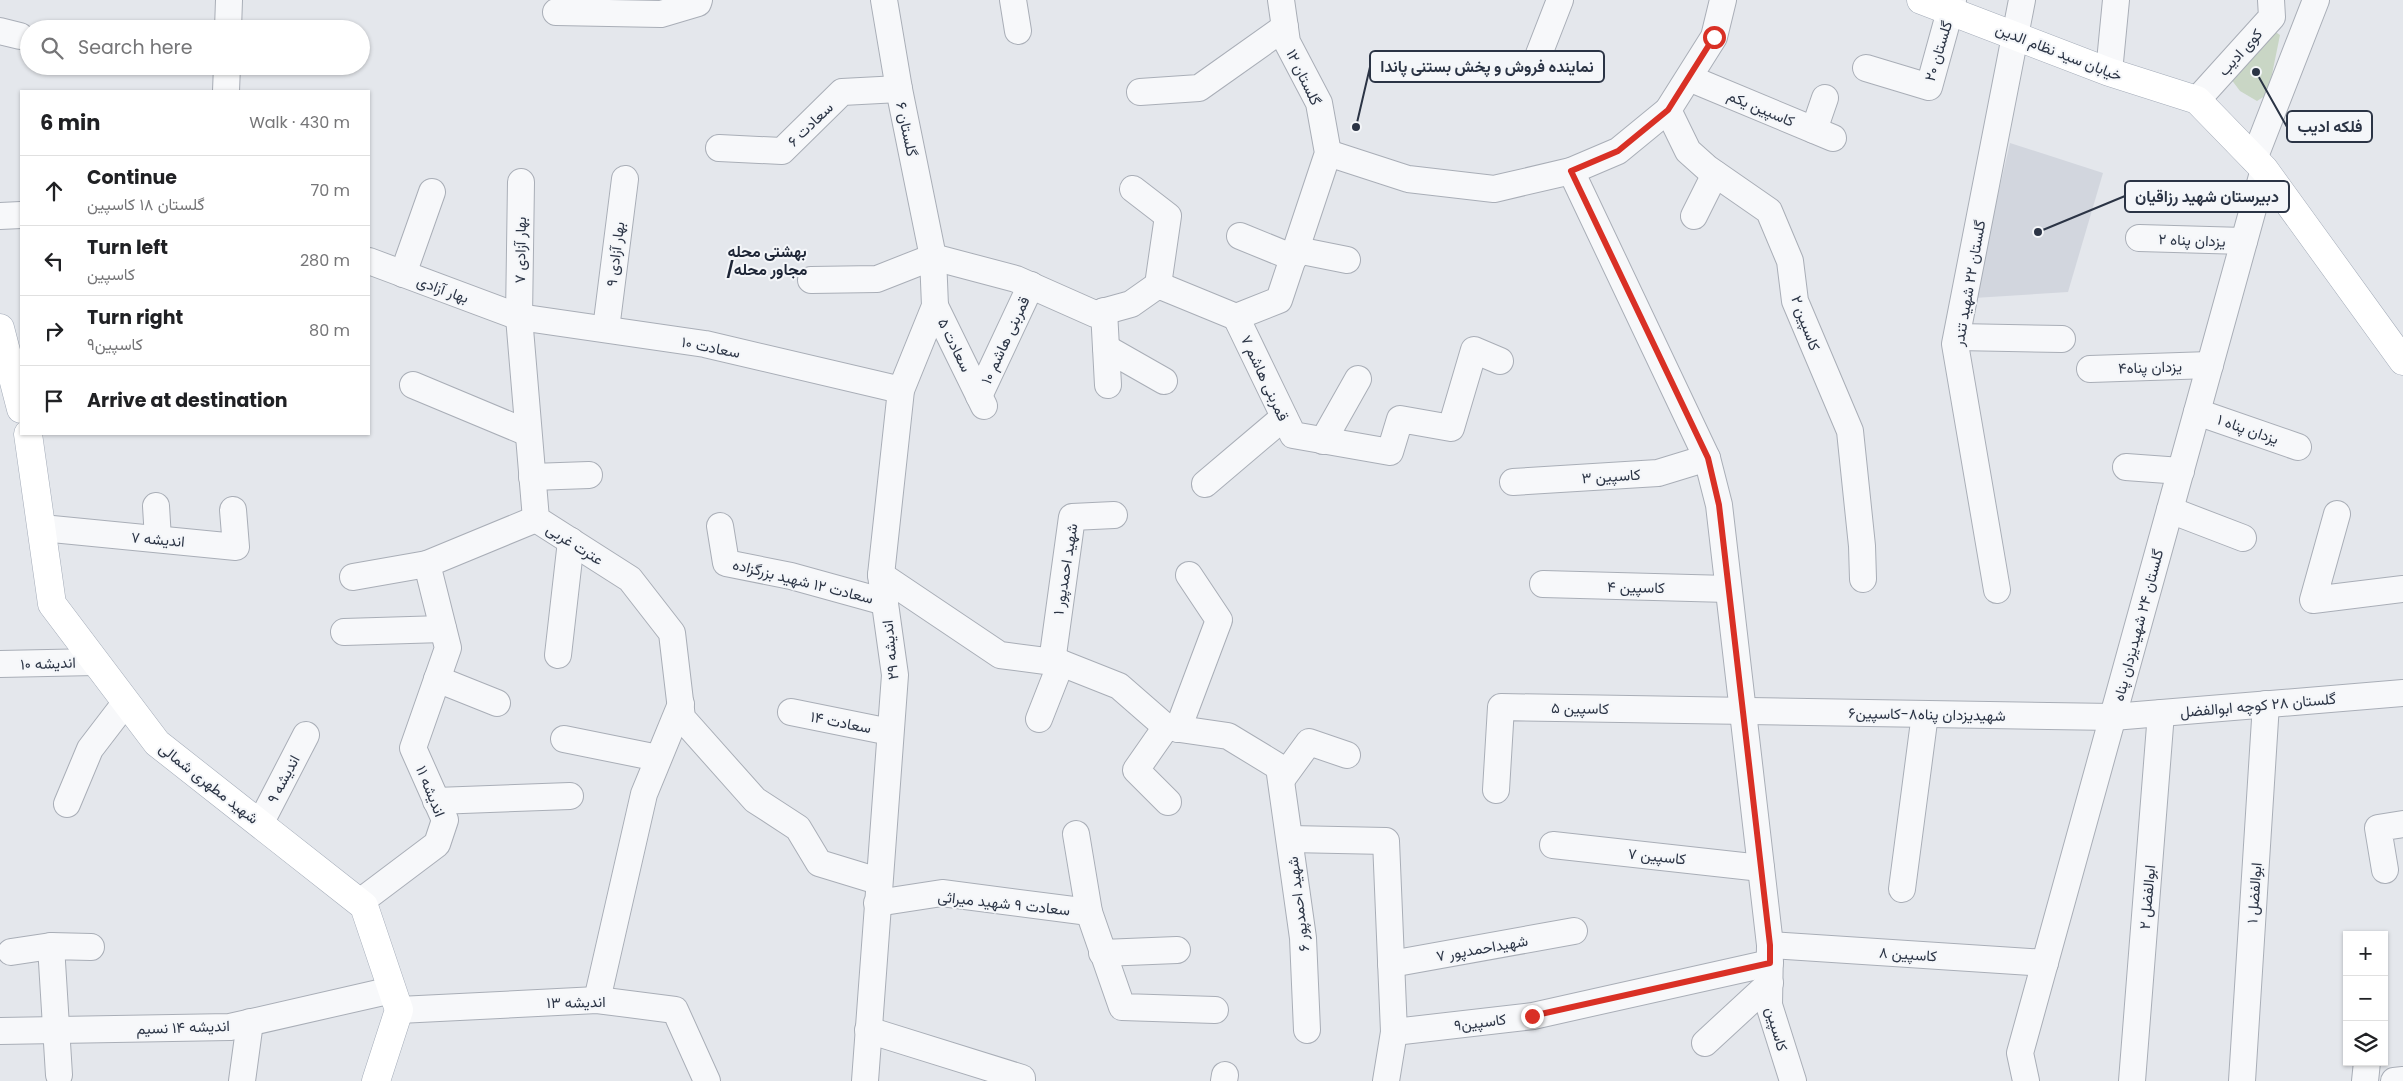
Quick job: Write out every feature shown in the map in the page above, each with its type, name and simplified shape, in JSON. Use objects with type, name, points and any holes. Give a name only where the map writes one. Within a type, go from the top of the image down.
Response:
[{"type":"main road","name":"خیابان سید نظام الدین","points":[[1921,0],[1952,6],[2014,35],[2109,72],[2197,100]]},
{"type":"main road","points":[[2197,100],[2259,164],[2403,361]]},
{"type":"main road","points":[[0,328],[17,379],[20,402]]},
{"type":"main road","name":"شهید مطهری شمالی","points":[[28,435],[52,604],[157,743],[364,906],[395,1000]]},
{"type":"main road","points":[[376,1081],[395,1000]]},
{"type":"street","points":[[228,20],[229,0]]},
{"type":"street","points":[[556,12],[661,14],[698,3],[699,0]]},
{"type":"street","name":"گلستان ۶","points":[[884,0],[898,89],[934,257]]},
{"type":"street","points":[[1013,0],[1018,31]]},
{"type":"street","name":"گلستان ۱۲","points":[[1281,0],[1287,42],[1319,103],[1328,153]]},
{"type":"street","points":[[1538,54],[1560,0]]},
{"type":"street","points":[[1158,284],[1236,317],[1279,300],[1328,153],[1408,178],[1494,188],[1571,171],[1618,151],[1668,110],[1714,37],[1723,0]]},
{"type":"street","name":"گلستان ۲۲ شهید تندر","points":[[1997,590],[1955,344],[2022,0]]},
{"type":"street","points":[[2109,72],[2116,0]]},
{"type":"street","name":"گلستان ۲۴ شهیدیزدان پناه","points":[[2026,1081],[2020,1053],[2244,241],[2259,164],[2316,0]]},
{"type":"street","name":"گلستان ۲۰","points":[[1866,68],[1929,87],[1952,6]]},
{"type":"street","points":[[2271,9],[2305,29]]},
{"type":"street","name":"کوی ادیب","points":[[2197,100],[2271,9]]},
{"type":"street","points":[[1140,92],[1200,88],[1285,27]]},
{"type":"street","points":[[226,90],[227,75]]},
{"type":"street","name":"کاسپین یکم","points":[[1689,78],[1824,134],[1825,98]]},
{"type":"street","name":"سعادت ۶","points":[[719,148],[782,151],[842,92],[898,89]]},
{"type":"street","name":"کاسپین ۲","points":[[1668,110],[1688,151],[1715,174],[1769,211],[1790,261],[1795,301],[1850,431],[1862,546],[1863,579]]},
{"type":"street","name":"کاسپین","points":[[1571,171],[1708,458],[1719,505],[1761,868],[1770,963],[1769,1005],[1793,1081]]},
{"type":"street","points":[[1694,216],[1715,174]]},
{"type":"street","name":"بهار آزادی ۹","points":[[606,329],[625,179]]},
{"type":"street","name":"بهار آزادی ۷","points":[[519,317],[521,182]]},
{"type":"street","points":[[811,280],[877,279],[934,257],[1016,279],[1095,314],[1131,304],[1158,284],[1168,216],[1133,190]]},
{"type":"street","points":[[402,274],[432,192]]},
{"type":"street","points":[[0,216],[20,215]]},
{"type":"street","points":[[1240,236],[1295,254],[1347,260]]},
{"type":"street","name":"یزدان پناه ۲","points":[[2139,238],[2244,241]]},
{"type":"street","name":"اندیشه ۲۹","points":[[865,1081],[895,674],[881,575],[901,390],[935,306],[934,257]]},
{"type":"street","name":"بهار آزادی","points":[[370,261],[519,317]]},
{"type":"street","name":"قمربنی هاشم ۱۰","points":[[983,404],[1031,285]]},
{"type":"street","name":"سعادت ۵","points":[[935,306],[983,404]]},
{"type":"street","points":[[1104,311],[1108,385]]},
{"type":"street","name":"سعادت ۱۰","points":[[519,317],[704,344],[901,390]]},
{"type":"street","name":"عترت غربی","points":[[519,317],[536,519],[630,579],[672,632],[681,711]]},
{"type":"street","name":"قمربنی هاشم ۷","points":[[1236,317],[1293,435],[1323,441],[1390,452],[1400,419],[1451,428],[1474,350],[1500,361]]},
{"type":"street","points":[[1957,337],[2062,340]]},
{"type":"street","points":[[1106,348],[1164,381]]},
{"type":"street","name":"یزدان پناه۴","points":[[2090,370],[2210,365]]},
{"type":"street","points":[[1323,441],[1358,378]]},
{"type":"street","points":[[414,385],[528,434]]},
{"type":"street","name":"یزدان پناه ۱","points":[[2197,412],[2298,447]]},
{"type":"street","points":[[1206,484],[1284,417]]},
{"type":"street","name":"کاسپین ۳","points":[[1513,482],[1658,473],[1708,458]]},
{"type":"street","points":[[2126,467],[2181,471]]},
{"type":"street","points":[[532,477],[589,476]]},
{"type":"street","points":[[156,506],[158,540]]},
{"type":"street","name":"اندیشه ۷","points":[[42,528],[236,547],[233,510]]},
{"type":"street","points":[[2170,510],[2243,538]]},
{"type":"street","points":[[2337,514],[2312,600],[2403,589]]},
{"type":"street","name":"شهید احمدپور ۱","points":[[1057,663],[1072,517],[1114,515]]},
{"type":"street","points":[[354,577],[426,564],[536,519]]},
{"type":"street","name":"سعادت ۱۲ شهید بزرگزاده","points":[[720,526],[726,563],[792,576],[885,602]]},
{"type":"street","points":[[558,655],[571,541]]},
{"type":"street","points":[[344,632],[446,638],[426,564]]},
{"type":"street","points":[[881,575],[1000,654],[1057,663],[1118,686],[1172,728],[1228,736],[1279,767],[1282,779]]},
{"type":"street","points":[[1168,802],[1136,770],[1172,728],[1218,620],[1189,575]]},
{"type":"street","name":"کاسپین ۴","points":[[1543,584],[1728,589]]},
{"type":"street","name":"اندیشه ۱۱","points":[[360,902],[437,844],[445,820],[413,748],[437,679],[446,638]]},
{"type":"street","name":"اندیشه ۱۰","points":[[0,664],[95,662]]},
{"type":"street","points":[[1039,719],[1057,663]]},
{"type":"street","points":[[437,679],[497,703]]},
{"type":"street","name":"گلستان ۲۸ کوچه ابوالفضل","points":[[2113,717],[2403,693]]},
{"type":"street","points":[[67,804],[90,748],[126,702]]},
{"type":"street","name":"ابوالفضل ۱","points":[[2242,1081],[2266,704]]},
{"type":"street","name":"کاسپین ۵","points":[[1496,790],[1501,706],[1742,710]]},
{"type":"street","name":"شهیدیزدان پناه۸-کاسپین۶","points":[[1742,710],[2113,717]]},
{"type":"street","points":[[597,1000],[644,794],[658,758],[681,711],[755,800],[798,828],[819,863],[878,892]]},
{"type":"street","name":"سعادت ۱۴","points":[[791,712],[890,732]]},
{"type":"street","name":"ابوالفضل ۲","points":[[2132,1081],[2161,713]]},
{"type":"street","points":[[1902,889],[1925,714]]},
{"type":"street","name":"اندیشه ۹","points":[[260,824],[306,735]]},
{"type":"street","points":[[564,739],[658,758]]},
{"type":"street","points":[[1282,779],[1309,742],[1347,755]]},
{"type":"street","name":"شهید احمدپور ۶","points":[[1282,779],[1303,938],[1307,1030]]},
{"type":"street","points":[[436,801],[570,796]]},
{"type":"street","points":[[2385,870],[2378,828],[2403,824]]},
{"type":"street","points":[[1076,834],[1089,912]]},
{"type":"street","points":[[1290,839],[1386,841],[1394,1032],[1386,1081]]},
{"type":"street","name":"کاسپین ۷","points":[[1553,845],[1761,868]]},
{"type":"street","name":"سعادت ۹ شهید میراثی","points":[[878,892],[942,893],[1089,912],[1122,1007],[1215,1010]]},
{"type":"street","name":"شهیداحمدپور ۷","points":[[1391,964],[1574,932]]},
{"type":"street","points":[[51,946],[59,1075]]},
{"type":"street","points":[[11,952],[51,946],[91,947]]},
{"type":"street","points":[[1102,953],[1177,950]]},
{"type":"street","points":[[1705,1043],[1770,963]]},
{"type":"street","name":"کاسپین ۸","points":[[1770,963],[2045,963]]},
{"type":"street","name":"کاسپین۹","points":[[1394,1032],[1532,1016],[1770,963]]},
{"type":"street","name":"اندیشه ۱۳","points":[[395,1000],[597,1000],[675,1010],[707,1081]]},
{"type":"street","name":"اندیشه ۱۴ نسیم","points":[[0,1031],[230,1027],[250,1022],[395,1000]]},
{"type":"street","points":[[242,1081],[250,1022]]},
{"type":"street","points":[[868,1030],[1022,1078],[1022,1081]]},
{"type":"street","points":[[2365,1081],[2367,1066]]},
{"type":"street","points":[[2394,1081],[2403,1080]]},
{"type":"shaded area","points":[[2010,143],[2103,173],[2068,292],[1974,298]]},
{"type":"green space","points":[[2274,31],[2280,35],[2268,94],[2257,101],[2240,91],[2231,79],[2248,64]]},
{"type":"place","name":"فلکه ادیب","points":[[2256,72]]},
{"type":"place","name":"نماینده فروش و پخش بستنی پاندا","points":[[1356,127]]},
{"type":"place","name":"دبیرستان شهید رزاقیان","points":[[2038,232]]},
{"type":"district","name":"بهشتی محله /مجاور محله","points":[[767,260]]},
{"type":"route","points":[[1532,1016],[1770,963],[1770,945],[1734,651],[1719,505],[1708,458],[1571,171],[1618,151],[1668,110],[1714,37]]}]
